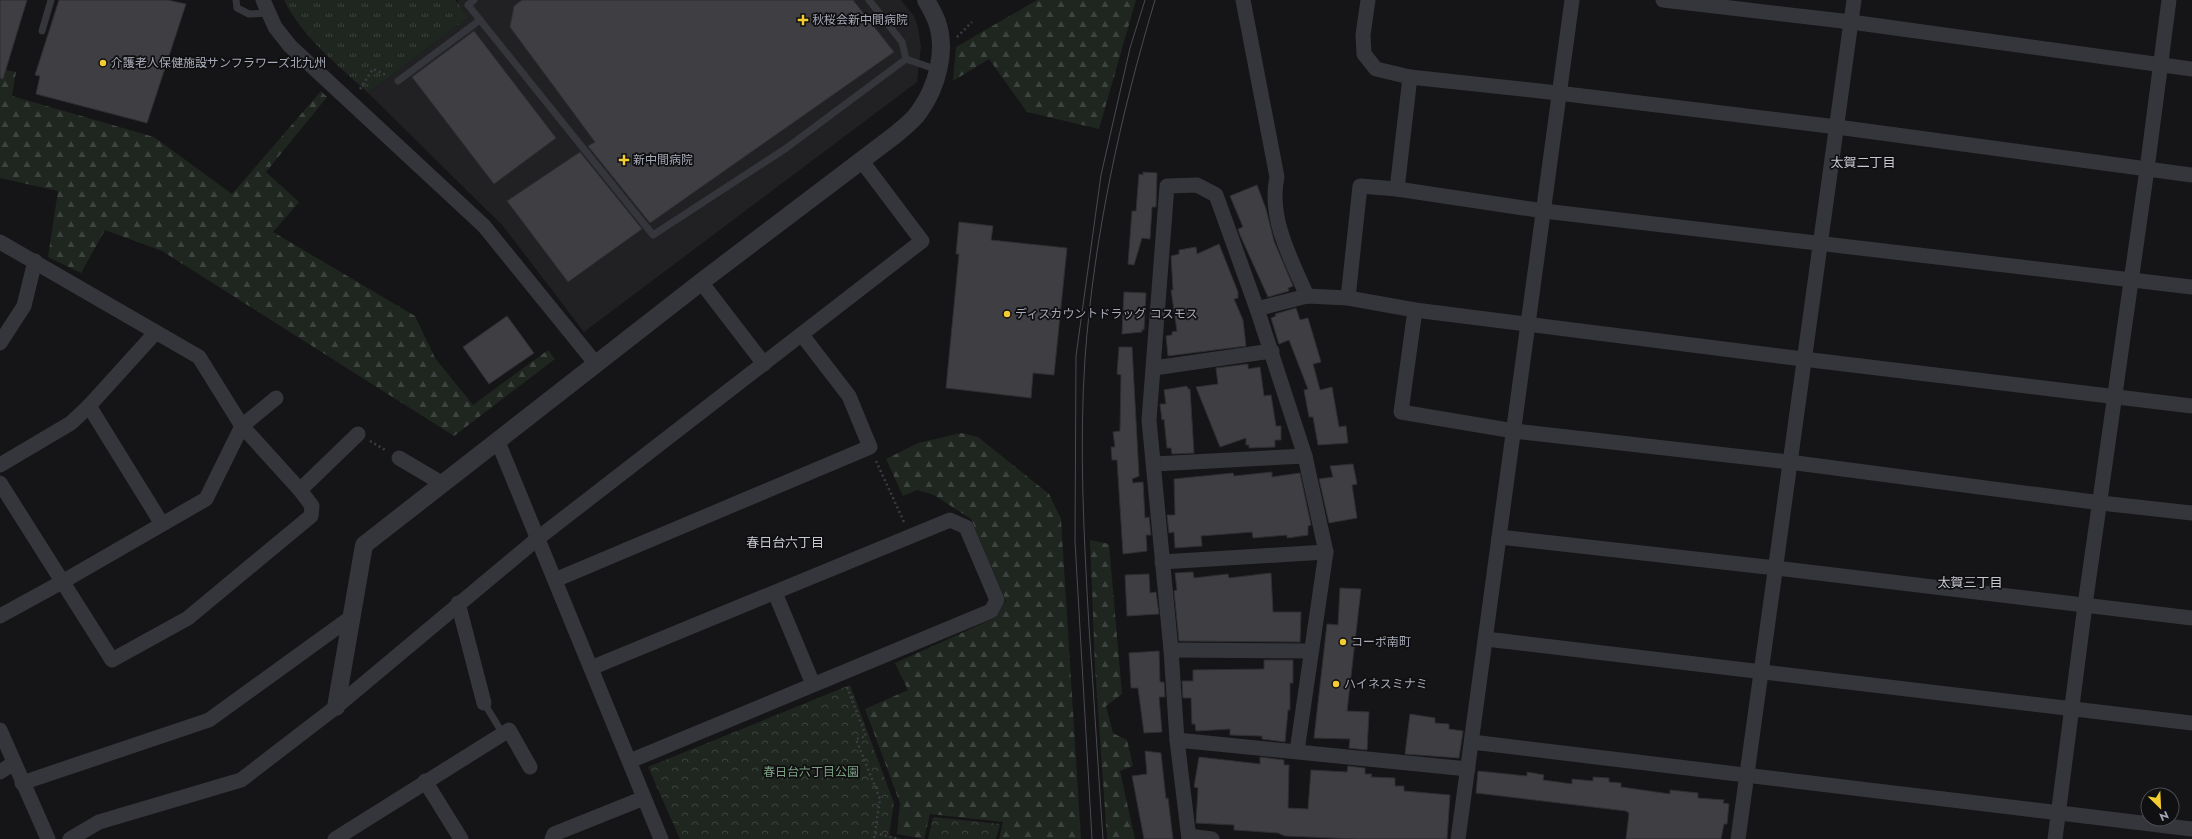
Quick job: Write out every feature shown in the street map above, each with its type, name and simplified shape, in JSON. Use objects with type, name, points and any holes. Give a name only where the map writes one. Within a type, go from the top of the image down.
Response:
[{"type":"street","points":[[336,707],[350,618],[364,545],[498,442],[701,282],[895,135],[919,113],[932,89],[938,70],[941,45],[937,22],[926,0]]},
{"type":"street","points":[[1243,0],[1277,177],[1273,194],[1282,236],[1308,296]]},
{"type":"street","points":[[1368,0],[1363,35],[1364,54],[1376,69],[1410,78],[1558,93],[1837,127],[2192,175]]},
{"type":"street","points":[[1458,839],[1529,323],[1558,93],[1572,0]]},
{"type":"street","points":[[1663,0],[1851,22],[2160,66],[2192,69]]},
{"type":"street","points":[[1738,839],[1745,775],[1762,674],[1803,359],[1821,243],[1854,0]]},
{"type":"street","points":[[2055,839],[2114,397],[2147,169],[2168,0]]},
{"type":"street","points":[[265,7],[290,46],[484,226],[596,364]]},
{"type":"street","points":[[1397,190],[1410,78]]},
{"type":"street","points":[[70,839],[98,822],[240,780],[336,707],[537,539],[922,241],[861,160]]},
{"type":"street","points":[[1212,839],[1189,838],[1177,740],[1171,650],[1149,420],[1167,186],[1197,185],[1216,195],[1272,351],[1305,456],[1326,552],[1297,751]]},
{"type":"street","points":[[1348,298],[1360,186],[1544,211],[2192,287]]},
{"type":"street","points":[[0,242],[199,357],[242,426],[300,490],[312,506],[311,516],[188,618],[112,660],[0,483]]},
{"type":"street","points":[[0,343],[24,306],[35,261]]},
{"type":"street","points":[[701,282],[764,364]]},
{"type":"street","points":[[1257,309],[1308,296],[1348,298],[1415,310],[2192,406]]},
{"type":"street","points":[[1415,310],[1401,412],[1514,431],[1789,462],[2101,503],[2192,513]]},
{"type":"street","points":[[0,465],[71,423],[89,406],[156,332]]},
{"type":"street","points":[[555,580],[870,447],[849,396],[802,335]]},
{"type":"street","points":[[1154,368],[1272,351]]},
{"type":"street","points":[[0,616],[62,582],[206,498],[242,426],[276,398]]},
{"type":"street","points":[[89,406],[162,524]]},
{"type":"street","points":[[300,490],[358,434]]},
{"type":"street","points":[[498,442],[661,839]]},
{"type":"street","points":[[1154,464],[1305,456]]},
{"type":"street","points":[[399,458],[443,484]]},
{"type":"street","points":[[591,668],[950,520],[966,527],[997,600],[991,611],[630,761]]},
{"type":"street","points":[[1499,537],[1776,568],[2192,618]]},
{"type":"street","points":[[1162,562],[1326,552]]},
{"type":"street","points":[[775,593],[813,684]]},
{"type":"street","points":[[458,604],[484,703]]},
{"type":"street","points":[[22,783],[209,720],[350,618]]},
{"type":"street","points":[[1486,640],[1762,674],[2192,723]]},
{"type":"street","points":[[1171,650],[1311,651]]},
{"type":"street","points":[[0,730],[22,783],[48,839]]},
{"type":"street","points":[[343,837],[425,782],[509,730],[530,767]]},
{"type":"street","points":[[1177,740],[1468,769]]},
{"type":"street","points":[[1472,742],[2192,829]]},
{"type":"street","points":[[0,772],[14,763]]},
{"type":"street","points":[[425,782],[461,839]]},
{"type":"street","points":[[552,839],[554,834],[644,798]]},
{"type":"lane","points":[[42,31],[51,0]]},
{"type":"lane","points":[[236,0],[238,8],[249,14],[265,7]]},
{"type":"lane","points":[[474,0],[468,5],[653,235],[785,149],[906,59]]},
{"type":"lane","points":[[869,0],[902,42],[906,59]]},
{"type":"lane","points":[[398,82],[480,20]]},
{"type":"lane","points":[[906,59],[938,70]]},
{"type":"lane","points":[[484,703],[503,734]]},
{"type":"path","points":[[350,102],[374,69],[398,82]]},
{"type":"path","points":[[358,434],[399,458]]},
{"type":"path","points":[[870,447],[910,536]]},
{"type":"path","points":[[842,673],[866,736],[856,739],[880,798],[874,839]]},
{"type":"path","points":[[875,833],[899,839]]},
{"type":"shaded area","name":"新中間病院","points":[[459,0],[901,0],[914,16],[918,27],[921,47],[917,82],[584,332],[503,226],[368,93],[469,17],[457,2]]},
{"type":"green space","points":[[284,0],[455,0],[469,17],[368,93],[333,61],[311,38],[292,14]]},
{"type":"green space","points":[[1037,0],[1136,0],[1099,129],[1027,112],[989,59],[953,81],[956,47]]},
{"type":"green space","points":[[0,69],[16,72],[12,96],[154,137],[232,194],[321,91],[327,97],[266,172],[299,202],[273,232],[415,316],[435,358],[473,405],[548,350],[555,359],[454,436],[162,251],[105,230],[81,273],[48,257],[58,191],[0,178]]},
{"type":"green space","points":[[961,433],[978,437],[1049,494],[1061,519],[1081,839],[999,839],[1003,822],[930,814],[924,839],[897,834],[900,803],[865,709],[908,690],[895,663],[995,618],[1006,601],[971,519],[934,495],[917,490],[903,496],[886,459],[918,443]]},
{"type":"green space","points":[[1090,540],[1109,544],[1122,694],[1106,706],[1113,733],[1127,740],[1133,766],[1120,771],[1135,839],[1107,839],[1095,667]]},
{"type":"green space","name":"春日台六丁目公園","points":[[850,685],[894,803],[889,836],[903,839],[680,839],[648,767]]},
{"type":"green space","points":[[933,817],[1000,824],[996,839],[928,839]]},
{"type":"building","points":[[0,0],[27,0],[3,79],[0,78]]},
{"type":"building","name":"介護老人保健施設サンフラワーズ北九州","points":[[59,0],[168,0],[186,4],[147,123],[36,94],[40,76],[35,75]]},
{"type":"building","name":"新中間病院","points":[[522,0],[853,0],[894,52],[650,223],[588,146],[595,142],[510,27],[514,6]]},
{"type":"building","points":[[474,31],[556,138],[494,184],[412,77]]},
{"type":"building","points":[[580,152],[642,229],[568,282],[507,201]]},
{"type":"building","points":[[1143,172],[1157,173],[1156,207],[1152,207],[1150,239],[1142,238],[1134,265],[1128,264],[1132,211],[1136,211],[1139,174],[1143,175]]},
{"type":"building","points":[[1257,185],[1266,209],[1274,241],[1293,286],[1288,288],[1289,291],[1268,297],[1240,235],[1238,229],[1243,227],[1230,196]]},
{"type":"building","name":"ディスカウントドラッグ コスモス","points":[[959,222],[993,226],[991,240],[1067,248],[1054,375],[1033,373],[1031,398],[946,388],[959,254],[956,254]]},
{"type":"building","points":[[1219,244],[1238,292],[1238,298],[1234,299],[1243,320],[1246,346],[1168,356],[1166,336],[1172,335],[1172,332],[1177,331],[1171,290],[1173,290],[1171,256],[1179,254],[1179,250],[1196,247],[1197,254]]},
{"type":"building","points":[[1124,292],[1146,293],[1144,330],[1142,329],[1142,332],[1122,334]]},
{"type":"building","points":[[1296,308],[1300,320],[1308,318],[1321,362],[1313,364],[1320,390],[1332,387],[1339,427],[1346,426],[1348,443],[1318,445],[1313,417],[1309,417],[1304,390],[1308,389],[1289,340],[1279,344],[1271,318],[1276,316],[1275,314]]},
{"type":"building","points":[[507,316],[534,353],[489,384],[463,347]]},
{"type":"building","points":[[1119,347],[1132,347],[1139,476],[1132,479],[1133,483],[1143,482],[1145,518],[1149,517],[1151,535],[1146,535],[1147,551],[1123,554],[1117,460],[1112,460],[1111,447],[1115,447],[1113,432],[1120,431],[1121,375],[1117,374]]},
{"type":"building","points":[[1248,364],[1248,369],[1260,367],[1264,396],[1271,395],[1276,426],[1281,426],[1281,440],[1275,440],[1275,447],[1249,448],[1249,445],[1246,445],[1246,438],[1220,447],[1196,387],[1218,384],[1216,368]]},
{"type":"building","points":[[1187,386],[1188,389],[1190,389],[1194,453],[1172,454],[1171,448],[1167,448],[1164,419],[1162,420],[1160,404],[1166,404],[1164,390]]},
{"type":"building","points":[[1353,464],[1357,484],[1352,485],[1357,518],[1329,523],[1319,479],[1333,477],[1330,466]]},
{"type":"building","points":[[1272,472],[1272,477],[1300,473],[1311,525],[1308,526],[1308,535],[1287,538],[1287,535],[1253,538],[1252,532],[1201,536],[1202,546],[1175,548],[1174,532],[1169,533],[1167,515],[1175,515],[1174,479],[1233,473],[1234,476]]},
{"type":"building","points":[[1193,572],[1194,578],[1228,574],[1229,578],[1271,573],[1273,612],[1301,612],[1300,642],[1179,641],[1174,591],[1177,590],[1175,573]]},
{"type":"building","points":[[1149,574],[1150,593],[1156,592],[1159,614],[1127,616],[1125,575]]},
{"type":"building","points":[[1340,588],[1361,589],[1347,711],[1369,712],[1367,750],[1349,748],[1350,739],[1314,738],[1327,624],[1338,625]]},
{"type":"building","points":[[1159,651],[1160,682],[1164,682],[1165,697],[1159,697],[1162,732],[1144,733],[1138,688],[1131,688],[1129,653]]},
{"type":"building","points":[[1264,660],[1293,660],[1293,683],[1290,683],[1290,710],[1288,710],[1285,742],[1262,739],[1262,736],[1230,735],[1230,729],[1196,731],[1195,724],[1192,724],[1191,698],[1183,698],[1182,681],[1193,681],[1193,670],[1264,669]]},
{"type":"building","points":[[1410,714],[1435,718],[1435,723],[1449,724],[1449,729],[1463,731],[1459,758],[1405,754]]},
{"type":"building","points":[[1145,751],[1161,753],[1166,799],[1168,798],[1173,839],[1144,839],[1132,776],[1147,774]]},
{"type":"building","points":[[1199,757],[1260,764],[1260,757],[1284,760],[1284,765],[1289,765],[1288,808],[1308,809],[1311,770],[1347,772],[1348,766],[1365,768],[1365,774],[1372,774],[1371,777],[1395,778],[1395,786],[1404,786],[1404,791],[1450,795],[1447,839],[1355,839],[1285,836],[1278,833],[1234,830],[1234,825],[1196,823],[1198,788],[1194,787]]},
{"type":"building","points":[[1478,771],[1527,776],[1527,772],[1544,775],[1543,780],[1572,784],[1572,779],[1593,781],[1593,777],[1609,778],[1609,782],[1621,783],[1621,787],[1670,794],[1670,790],[1698,793],[1698,798],[1724,800],[1723,803],[1729,804],[1727,824],[1724,824],[1721,839],[1626,839],[1629,813],[1626,811],[1476,793]]},
{"type":"tram line","points":[[1092,839],[1075,541],[1076,356],[1101,175],[1130,48],[1145,0]]},
{"type":"tram line","points":[[1103,839],[1084,527],[1082,425],[1085,358],[1095,267],[1110,177],[1142,44],[1155,0]]},
{"type":"place","name":"秋桜会新中間病院","points":[[803,20]]},
{"type":"place","name":"介護老人保健施設サンフラワーズ北九州","points":[[103,63]]},
{"type":"place","name":"新中間病院","points":[[624,160]]},
{"type":"place","name":"ディスカウントドラッグ コスモス","points":[[1007,314]]},
{"type":"place","name":"コーポ南町","points":[[1343,642]]},
{"type":"place","name":"ハイネスミナミ","points":[[1336,684]]},
{"type":"district","name":"太賀二丁目","points":[[1863,162]]},
{"type":"district","name":"春日台六丁目","points":[[785,542]]},
{"type":"district","name":"太賀三丁目","points":[[1970,582]]}]
